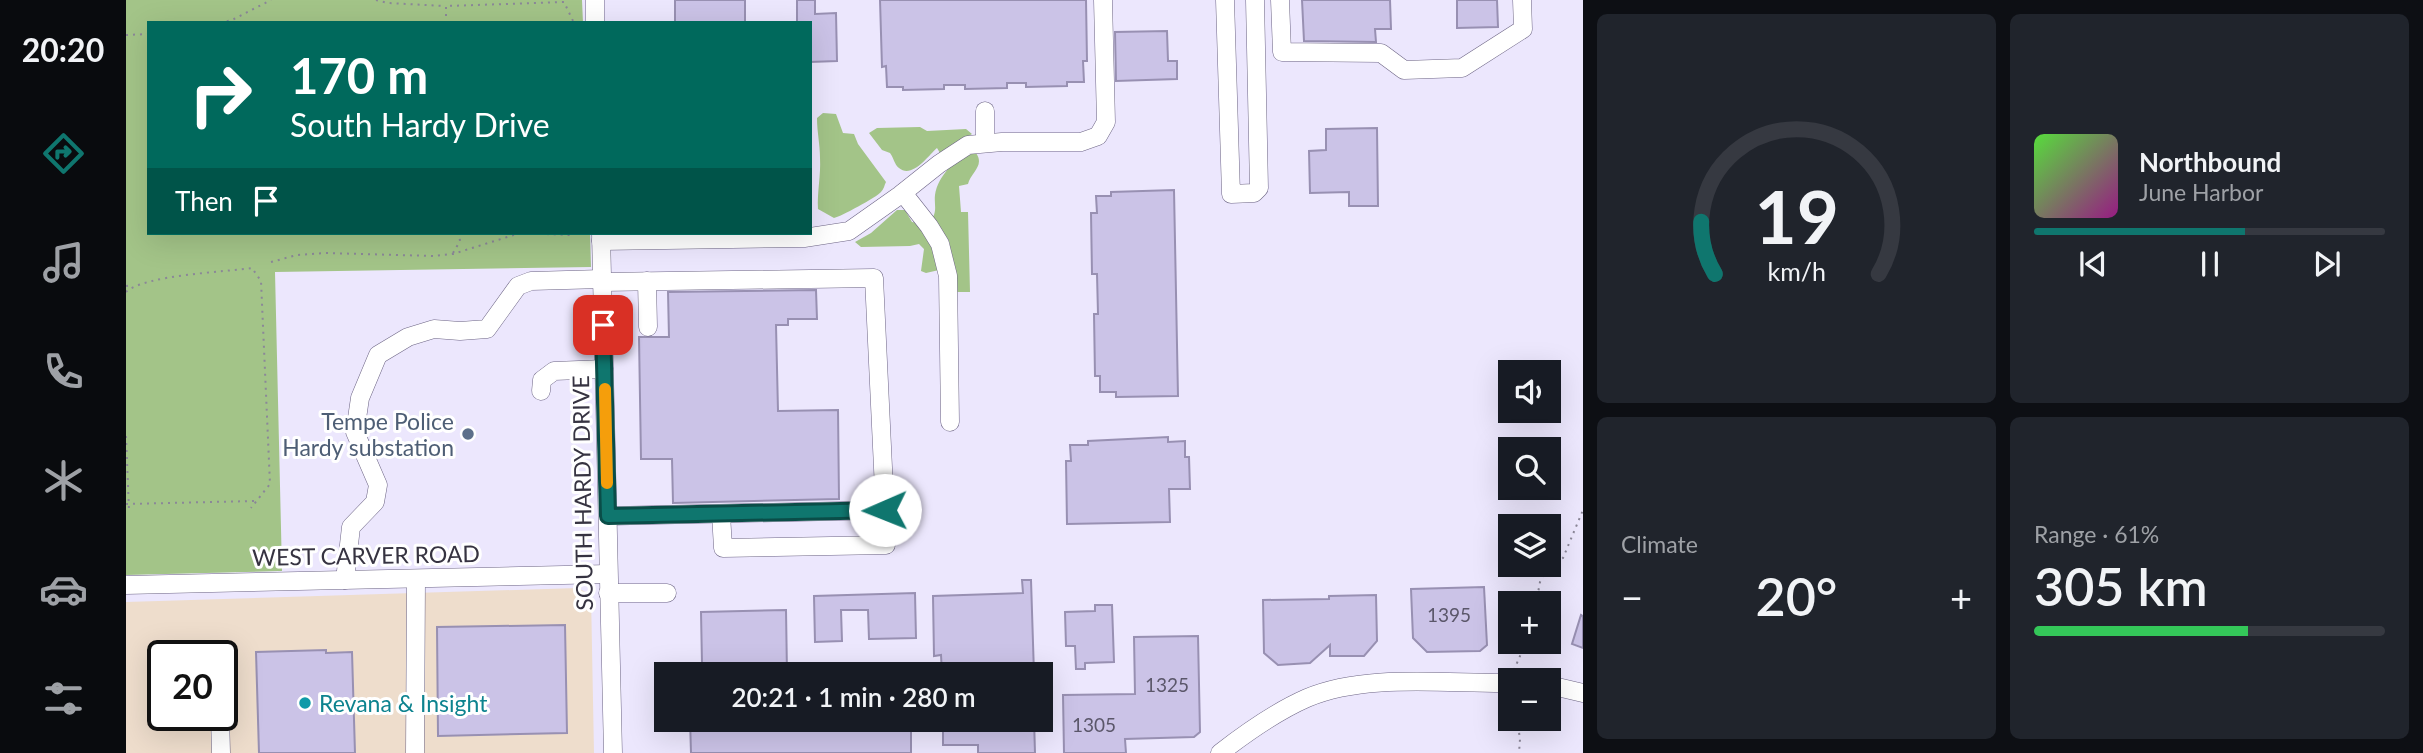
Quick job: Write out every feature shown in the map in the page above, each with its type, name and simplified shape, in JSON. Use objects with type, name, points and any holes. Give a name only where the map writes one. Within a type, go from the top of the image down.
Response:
[{"type":"street","points":[[595,0],[596,21]]},
{"type":"street","points":[[601,237],[804,238],[849,231],[903,193],[939,163],[968,145],[1081,142],[1098,136],[1106,122],[1103,0]]},
{"type":"street","points":[[1225,0],[1230,194],[1254,194],[1259,188],[1255,0]]},
{"type":"street","points":[[1280,0],[1282,52],[1381,53],[1404,70],[1462,68],[1523,29],[1522,0]]},
{"type":"street","points":[[1226,49],[1256,48]]},
{"type":"street","points":[[985,111],[985,144]]},
{"type":"street","points":[[903,193],[940,244],[948,276],[950,422]]},
{"type":"street","name":"SOUTH HARDY DRIVE","points":[[601,237],[613,753]]},
{"type":"street","points":[[345,580],[351,527],[375,502],[378,485],[355,432],[360,398],[378,355],[408,337],[434,329],[487,329],[518,286],[531,281],[874,278],[886,545],[723,548],[721,514]]},
{"type":"street","points":[[647,281],[648,327]]},
{"type":"street","points":[[541,391],[542,380],[554,371],[604,369]]},
{"type":"street","points":[[608,516],[885,510]]},
{"type":"street","name":"WEST CARVER ROAD","points":[[126,586],[608,574]]},
{"type":"street","points":[[415,753],[416,579]]},
{"type":"street","points":[[608,593],[667,593]]},
{"type":"street","points":[[1220,753],[1273,715],[1308,698],[1339,689],[1380,683],[1498,682]]},
{"type":"street","points":[[1561,688],[1583,693]]},
{"type":"street","points":[[220,731],[221,753]]},
{"type":"path","points":[[228,21],[271,0]]},
{"type":"path","points":[[376,0],[446,6],[570,1]]},
{"type":"path","points":[[564,2],[573,21]]},
{"type":"path","points":[[446,6],[446,21]]},
{"type":"path","points":[[126,35],[147,34]]},
{"type":"path","points":[[453,254],[460,241],[459,235]]},
{"type":"path","points":[[271,262],[297,255],[326,253],[397,256],[453,254],[514,235]]},
{"type":"path","points":[[126,286],[252,268],[261,281],[270,485],[251,508]]},
{"type":"path","points":[[126,292],[133,285]]},
{"type":"path","points":[[126,436],[129,510]]},
{"type":"path","points":[[127,504],[257,501]]},
{"type":"path","points":[[1538,591],[1546,569],[1563,558],[1583,510]]},
{"type":"path","points":[[1519,731],[1519,753]]},
{"type":"shaded area","points":[[578,588],[591,595],[594,753],[126,753],[126,602]]},
{"type":"green space","points":[[126,0],[582,0],[583,21],[147,21],[147,235],[590,235],[591,267],[275,272],[282,571],[126,575]]},
{"type":"green space","points":[[823,113],[836,114],[843,133],[854,134],[858,144],[886,182],[878,195],[834,218],[818,209],[820,164],[817,118]]},
{"type":"green space","points":[[920,127],[927,131],[966,129],[972,134],[940,153],[937,148],[920,165],[904,171],[869,133],[877,128]]},
{"type":"green space","points":[[976,153],[979,162],[976,169],[968,184],[959,186],[961,212],[968,212],[970,292],[957,292],[949,241],[933,217],[935,195],[949,168],[962,158]]},
{"type":"green space","points":[[897,210],[905,210],[912,222],[919,223],[935,247],[939,270],[926,273],[921,271],[924,249],[919,244],[861,247],[855,242],[871,233]]},
{"type":"building","points":[[675,0],[745,0],[745,21],[675,21]]},
{"type":"building","points":[[797,0],[815,0],[815,14],[836,13],[837,61],[812,62],[812,21],[797,21]]},
{"type":"building","points":[[880,0],[1086,0],[1087,61],[1083,61],[1084,82],[1067,82],[1067,86],[1026,87],[1026,83],[1007,83],[1007,88],[965,89],[965,85],[944,85],[944,89],[903,90],[903,87],[887,87],[886,66],[882,67]]},
{"type":"building","points":[[1302,0],[1390,0],[1391,29],[1375,29],[1376,42],[1304,41]]},
{"type":"building","points":[[1457,0],[1497,0],[1498,27],[1457,28]]},
{"type":"building","points":[[1167,31],[1168,61],[1177,61],[1177,79],[1116,81],[1115,32]]},
{"type":"building","points":[[1377,128],[1378,206],[1349,206],[1349,192],[1310,193],[1309,151],[1326,150],[1326,129]]},
{"type":"building","points":[[1174,190],[1178,396],[1116,397],[1116,392],[1100,392],[1100,376],[1095,376],[1094,314],[1098,314],[1097,274],[1092,274],[1091,213],[1097,213],[1096,196],[1111,196],[1111,192]]},
{"type":"building","points":[[816,290],[817,319],[788,319],[788,325],[776,325],[778,411],[838,410],[839,499],[673,503],[672,459],[641,459],[639,337],[669,337],[668,292]]},
{"type":"building","points":[[1168,437],[1168,442],[1185,441],[1185,457],[1189,457],[1190,489],[1169,489],[1170,522],[1067,524],[1066,461],[1071,461],[1070,445],[1088,445],[1088,441]]},
{"type":"building","points":[[1022,580],[1031,580],[1034,662],[941,662],[941,655],[934,656],[933,596],[1023,593]]},
{"type":"building","points":[[1484,587],[1487,645],[1480,651],[1427,652],[1413,638],[1411,589]]},
{"type":"building","points":[[915,593],[916,638],[869,639],[868,610],[841,610],[842,641],[815,642],[814,596]]},
{"type":"building","points":[[1376,595],[1377,641],[1364,656],[1330,656],[1330,645],[1310,663],[1278,665],[1264,653],[1263,600]]},
{"type":"building","points":[[1095,605],[1112,605],[1114,662],[1085,663],[1085,669],[1076,669],[1075,646],[1066,646],[1065,612],[1095,611]]},
{"type":"building","points":[[786,610],[787,662],[702,662],[701,612]]},
{"type":"building","points":[[1581,615],[1583,616],[1583,648],[1572,644]]},
{"type":"building","points":[[565,625],[567,733],[438,736],[437,627]]},
{"type":"building","points":[[1198,636],[1200,732],[1194,737],[1125,739],[1126,753],[1064,753],[1063,695],[1135,694],[1134,637]]},
{"type":"building","name":"Revana & Insight","points":[[326,650],[326,653],[352,652],[355,753],[259,753],[256,652]]},
{"type":"building","points":[[690,732],[911,732],[911,753],[691,753]]},
{"type":"building","points":[[943,732],[1034,732],[1035,753],[978,753],[978,745],[943,745]]},
{"type":"slow traffic","points":[[605,389],[607,483]]},
{"type":"place","name":"Tempe Police Hardy substation","points":[[468,434]]},
{"type":"place","name":"Revana & Insight","points":[[305,703]]},
{"type":"route","points":[[603,325],[608,516],[885,510]]}]
